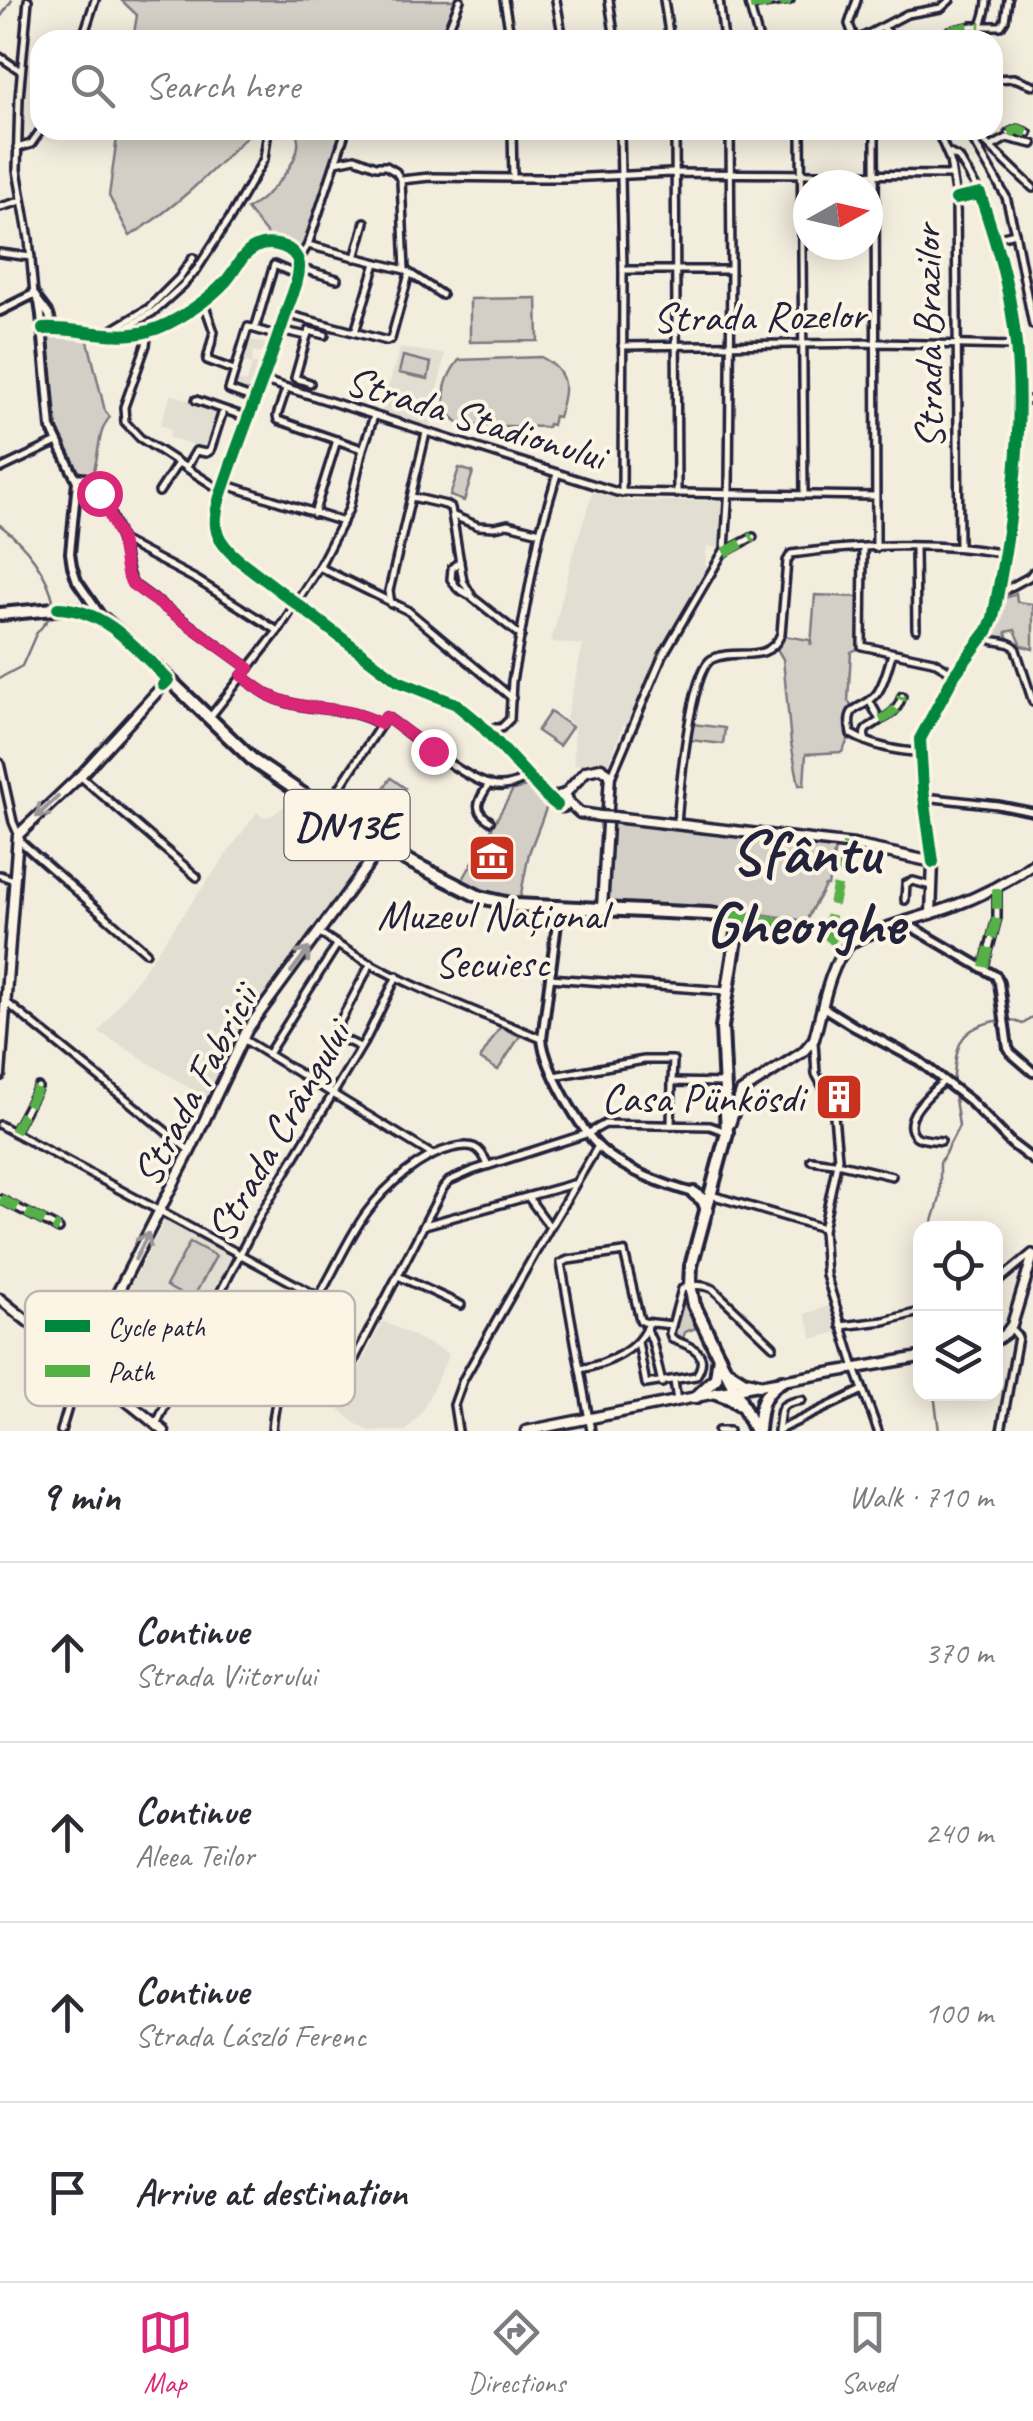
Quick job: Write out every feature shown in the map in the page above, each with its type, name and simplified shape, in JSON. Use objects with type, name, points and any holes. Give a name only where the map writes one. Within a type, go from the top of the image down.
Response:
[{"type":"main road","name":"DN13E","points":[[0,614],[53,608],[78,610],[104,620],[255,762],[380,847],[488,900],[735,919],[738,927],[721,1040],[726,1133]]},
{"type":"main road","points":[[0,1075],[18,835],[80,776],[168,680]]},
{"type":"main road","points":[[602,908],[611,776],[606,770],[593,769],[586,771],[563,799],[580,813],[600,816],[614,817],[677,824],[854,845],[933,862],[931,914]]},
{"type":"main road","name":"Strada Fabricii","points":[[119,1291],[251,1024],[380,847]]},
{"type":"main road","points":[[724,1083],[731,1092],[740,1092],[803,1052],[814,1039],[833,973],[850,944],[997,889],[1033,864]]},
{"type":"main road","name":"DN13E","points":[[740,1092],[726,1133],[690,1286],[694,1305],[756,1431]]},
{"type":"main road","points":[[694,1193],[707,1210]]},
{"type":"main road","points":[[1003,1334],[1011,1328],[1033,1254]]},
{"type":"main road","points":[[0,1299],[25,1319]]},
{"type":"main road","points":[[678,1302],[686,1300],[694,1305]]},
{"type":"main road","points":[[696,1398],[716,1378],[719,1356]]},
{"type":"main road","points":[[526,1431],[913,1358]]},
{"type":"main road","points":[[726,1369],[742,1382],[759,1385]]},
{"type":"main road","points":[[756,1431],[763,1397],[782,1381]]},
{"type":"main road","points":[[717,1393],[746,1410]]},
{"type":"main road","points":[[133,1406],[160,1428]]},
{"type":"street","points":[[28,0],[17,148],[21,202],[43,328],[48,414],[57,442],[76,477],[70,559],[76,581],[104,620]]},
{"type":"street","points":[[85,30],[95,0]]},
{"type":"street","points":[[448,30],[460,0]]},
{"type":"street","points":[[504,0],[509,30]]},
{"type":"street","points":[[556,0],[561,30]]},
{"type":"street","points":[[609,0],[614,30]]},
{"type":"street","points":[[664,0],[668,30]]},
{"type":"street","points":[[718,0],[722,30]]},
{"type":"street","points":[[756,30],[749,3],[790,0]]},
{"type":"street","points":[[851,30],[848,24],[857,0]]},
{"type":"street","points":[[879,30],[911,13],[941,8],[950,0]]},
{"type":"street","points":[[980,30],[987,0]]},
{"type":"street","points":[[949,30],[1001,26],[1008,0]]},
{"type":"street","points":[[0,57],[21,70]]},
{"type":"street","points":[[1003,78],[1033,85]]},
{"type":"street","points":[[1004,124],[1009,136],[1033,144]]},
{"type":"street","points":[[991,148],[1018,129],[1028,133]]},
{"type":"street","points":[[17,148],[34,140]]},
{"type":"street","points":[[114,335],[153,312],[197,269],[264,160],[267,140]]},
{"type":"street","points":[[343,140],[223,488],[216,530],[221,542],[239,560],[398,681],[452,702],[484,728],[538,786],[563,799]]},
{"type":"street","points":[[512,140],[513,178]]},
{"type":"street","points":[[620,140],[622,493]]},
{"type":"street","points":[[676,140],[677,494]]},
{"type":"street","points":[[611,776],[663,655],[724,553],[728,494],[730,140]]},
{"type":"street","points":[[801,140],[801,170]]},
{"type":"street","points":[[873,170],[874,140]]},
{"type":"street","name":"Strada Brazilor","points":[[942,140],[956,199],[959,546]]},
{"type":"street","points":[[977,140],[1006,196],[1033,325]]},
{"type":"street","points":[[980,140],[1033,188]]},
{"type":"street","points":[[933,862],[921,736],[955,674],[993,618],[1016,464],[1016,346],[1006,282],[980,194],[959,158],[947,152]]},
{"type":"street","points":[[286,314],[389,340],[407,272],[401,180],[386,166],[355,158],[336,162]]},
{"type":"street","points":[[401,180],[793,173]]},
{"type":"street","points":[[883,173],[952,175]]},
{"type":"street","points":[[956,199],[980,194]]},
{"type":"street","points":[[0,207],[21,202]]},
{"type":"street","points":[[355,258],[365,222]]},
{"type":"street","points":[[995,238],[1015,233]]},
{"type":"street","points":[[43,328],[104,335],[148,332],[204,300],[244,257],[264,244],[289,250],[298,268]]},
{"type":"street","points":[[308,245],[407,272],[442,295]]},
{"type":"street","points":[[0,253],[31,257]]},
{"type":"street","points":[[104,335],[149,308],[193,258]]},
{"type":"street","points":[[802,260],[804,495]]},
{"type":"street","points":[[874,260],[876,548]]},
{"type":"street","points":[[355,333],[376,263]]},
{"type":"street","points":[[254,399],[229,390],[248,327],[255,329],[274,265],[336,279]]},
{"type":"street","points":[[623,270],[731,270]]},
{"type":"street","points":[[0,311],[36,298]]},
{"type":"street","points":[[36,298],[54,328]]},
{"type":"street","points":[[204,300],[214,332],[207,360],[234,370]]},
{"type":"street","name":"Strada Stadionului","points":[[255,329],[307,336]]},
{"type":"street","name":"Strada Stadionului","points":[[310,383],[295,378],[307,336],[309,330],[325,335]]},
{"type":"street","points":[[148,332],[124,408],[123,418],[128,427],[178,463],[223,488],[343,522]]},
{"type":"street","name":"Strada Rozelor","points":[[622,346],[1016,346]]},
{"type":"street","name":"Strada Stadionului","points":[[262,380],[622,493],[876,496]]},
{"type":"street","points":[[286,389],[278,420],[362,449]]},
{"type":"street","points":[[196,400],[248,418]]},
{"type":"street","points":[[1017,400],[1033,400]]},
{"type":"street","points":[[186,468],[196,451],[210,451],[222,414]]},
{"type":"street","points":[[208,719],[298,603],[319,567],[353,495],[362,449],[374,416]]},
{"type":"street","points":[[391,604],[389,592],[426,433]]},
{"type":"street","points":[[314,514],[336,440]]},
{"type":"street","points":[[0,470],[57,442]]},
{"type":"street","points":[[160,492],[178,463]]},
{"type":"street","points":[[484,728],[507,724],[512,714],[512,680],[540,532],[557,474]]},
{"type":"street","points":[[76,477],[90,480],[108,509],[132,584],[249,668]]},
{"type":"street","points":[[412,497],[448,506],[454,516],[464,585],[473,598]]},
{"type":"street","points":[[454,516],[478,526],[506,524],[540,532]]},
{"type":"street","points":[[724,553],[753,537]]},
{"type":"street","points":[[121,540],[197,580],[278,630]]},
{"type":"street","points":[[677,824],[682,763],[704,668],[714,658],[764,652],[778,642],[787,560],[791,554],[959,546],[1005,554]]},
{"type":"street","points":[[915,547],[916,629]]},
{"type":"street","points":[[864,548],[863,648],[932,662],[955,674]]},
{"type":"street","points":[[460,562],[452,568],[451,579],[457,588],[521,636]]},
{"type":"street","points":[[319,567],[407,610],[512,698]]},
{"type":"street","points":[[998,594],[1033,572]]},
{"type":"street","points":[[380,599],[389,592]]},
{"type":"street","points":[[983,636],[1015,646],[1033,702]]},
{"type":"street","points":[[892,654],[884,680],[870,702],[853,708],[849,721],[852,734],[866,741],[920,752]]},
{"type":"street","points":[[242,676],[276,698],[361,713],[381,724]]},
{"type":"street","points":[[489,678],[512,680]]},
{"type":"street","points":[[866,741],[867,727],[888,717],[902,696]]},
{"type":"street","points":[[870,702],[880,720]]},
{"type":"street","points":[[325,810],[386,717],[452,765],[489,784],[511,784],[528,777]]},
{"type":"street","points":[[0,764],[22,844],[146,952]]},
{"type":"street","points":[[80,776],[197,877]]},
{"type":"street","points":[[489,784],[478,802],[478,810],[490,821]]},
{"type":"street","points":[[924,797],[998,804],[1033,812]]},
{"type":"street","points":[[0,876],[14,880]]},
{"type":"street","points":[[905,900],[906,884],[913,881],[934,886]]},
{"type":"street","points":[[984,967],[997,918],[997,889]]},
{"type":"street","points":[[559,906],[543,1050],[554,1076],[598,1146],[653,1179],[823,1228]]},
{"type":"street","points":[[910,921],[920,932],[984,967],[998,980],[1011,1054],[1033,1072]]},
{"type":"street","points":[[320,933],[397,976],[542,1039]]},
{"type":"street","points":[[268,1054],[337,945]]},
{"type":"street","points":[[361,1048],[339,1037],[336,1029],[371,962]]},
{"type":"street","name":"Strada Crângului","points":[[221,1291],[282,1176],[361,1048],[397,976]]},
{"type":"street","points":[[550,978],[726,991]]},
{"type":"street","points":[[6,1002],[190,1151]]},
{"type":"street","points":[[823,1007],[909,1055],[976,1106],[1033,1160]]},
{"type":"street","points":[[243,1039],[431,1154]]},
{"type":"street","points":[[814,1039],[814,1064],[833,1106],[838,1163],[823,1228],[826,1275],[878,1431]]},
{"type":"street","points":[[554,1076],[644,1060],[673,1060],[671,1125]]},
{"type":"street","points":[[672,1082],[724,1083]]},
{"type":"street","points":[[941,1141],[918,1137],[912,1124],[921,1101],[947,1084]]},
{"type":"street","points":[[14,1132],[38,1087]]},
{"type":"street","points":[[355,1359],[446,1184],[455,1178],[589,1133],[605,1124],[714,1126],[726,1133]]},
{"type":"street","points":[[0,1125],[307,1291]]},
{"type":"street","points":[[322,1291],[367,1212],[421,1160],[471,1145],[480,1148],[488,1165]]},
{"type":"street","points":[[458,1431],[454,1405],[458,1392],[598,1146]]},
{"type":"street","points":[[811,1160],[892,1176]]},
{"type":"street","points":[[424,1225],[576,1183]]},
{"type":"street","points":[[527,1196],[550,1226]]},
{"type":"street","points":[[0,1199],[59,1229]]},
{"type":"street","points":[[591,1431],[560,1267],[564,1261],[624,1252],[638,1316],[647,1326],[662,1383]]},
{"type":"street","points":[[1003,1276],[1033,1254]]},
{"type":"street","points":[[1012,1268],[1026,1278]]},
{"type":"street","points":[[398,1276],[461,1305]]},
{"type":"street","points":[[638,1342],[645,1382],[650,1385],[696,1376],[702,1362],[699,1354],[672,1339],[672,1326],[682,1289],[702,1284],[713,1289],[773,1346]]},
{"type":"street","points":[[841,1326],[913,1313]]},
{"type":"street","points":[[647,1326],[672,1326]]},
{"type":"street","points":[[579,1369],[600,1365],[638,1342],[647,1326]]},
{"type":"street","points":[[1001,1431],[1018,1337],[1011,1328]]},
{"type":"street","points":[[674,1381],[678,1401]]},
{"type":"street","points":[[802,1400],[781,1406],[780,1430],[863,1390]]},
{"type":"street","points":[[61,1431],[68,1406]]},
{"type":"street","points":[[272,1431],[275,1406]]},
{"type":"street","points":[[718,1431],[728,1430]]},
{"type":"shaded area","points":[[121,0],[464,0],[444,30],[135,30],[137,15]]},
{"type":"shaded area","points":[[117,140],[243,140],[179,200],[130,236],[109,196]]},
{"type":"shaded area","points":[[297,140],[341,140],[306,245],[293,253],[270,244],[247,209],[286,173]]},
{"type":"shaded area","points":[[537,298],[538,341],[470,342],[470,299]]},
{"type":"shaded area","points":[[43,329],[86,333],[105,411],[110,417],[102,431],[90,480],[76,477],[51,428]]},
{"type":"shaded area","points":[[251,340],[271,345],[262,353],[253,351],[252,363],[259,365],[253,386],[244,390],[234,387],[237,380],[247,382],[252,364],[243,361]]},
{"type":"shaded area","points":[[400,348],[445,354],[430,428],[381,411]]},
{"type":"shaded area","points":[[403,356],[431,363],[428,379],[399,373]]},
{"type":"shaded area","points":[[541,357],[557,369],[564,382],[561,407],[552,425],[462,425],[448,411],[444,394],[459,360]]},
{"type":"shaded area","points":[[171,394],[222,411],[209,450],[169,437],[171,429],[160,425]]},
{"type":"shaded area","points":[[459,468],[473,472],[464,501],[450,496]]},
{"type":"shaded area","points":[[593,492],[624,501],[725,501],[720,548],[707,546],[705,565],[710,568],[654,660],[629,726],[623,725],[609,765],[574,765],[574,727],[566,719],[583,645],[551,642]]},
{"type":"shaded area","points":[[1016,593],[1017,602],[1033,604],[1033,649],[1022,646],[1015,630],[1006,632],[1008,640],[994,634],[1001,600]]},
{"type":"shaded area","points":[[815,595],[859,597],[858,646],[851,652],[848,701],[855,709],[849,721],[851,734],[842,752],[806,754],[804,785],[799,785],[783,659],[777,649],[785,636],[810,640],[811,645]]},
{"type":"shaded area","points":[[550,712],[572,727],[559,746],[537,731]]},
{"type":"shaded area","points":[[692,724],[725,728],[723,744],[690,740]]},
{"type":"shaded area","points":[[391,778],[405,788],[390,809],[376,799]]},
{"type":"shaded area","points":[[527,787],[547,806],[529,853],[520,899],[500,898],[461,883],[513,790]]},
{"type":"shaded area","points":[[292,799],[368,852],[247,1024],[209,1100],[99,1032],[257,812],[263,817],[272,816]]},
{"type":"shaded area","points":[[612,819],[835,849],[828,886],[807,921],[754,913],[606,904]]},
{"type":"shaded area","points":[[500,1027],[520,1036],[498,1070],[480,1059]]},
{"type":"shaded area","points":[[165,1220],[234,1257],[216,1291],[128,1291]]},
{"type":"shaded area","points":[[190,1242],[216,1256],[197,1291],[175,1291],[166,1286]]},
{"type":"shaded area","points":[[681,1303],[696,1328],[685,1332],[683,1339],[671,1332]]},
{"type":"shaded area","points":[[832,1305],[840,1331],[813,1339],[805,1314]]},
{"type":"shaded area","points":[[383,1321],[449,1354],[422,1412],[406,1431],[369,1431],[339,1409],[355,1406],[355,1377]]},
{"type":"waterway","points":[[0,18],[12,0]]},
{"type":"waterway","points":[[0,525],[34,560],[47,581],[54,604]]},
{"type":"waterway","points":[[0,678],[22,666],[36,634],[54,612]]},
{"type":"waterway","points":[[1008,1019],[1023,1024],[1033,1017]]},
{"type":"waterway","points":[[953,1084],[958,1049],[967,1034],[1000,1020]]},
{"type":"waterway","points":[[933,1221],[940,1198],[940,1163],[959,1126],[954,1092]]},
{"type":"waterway","points":[[935,1401],[939,1431]]},
{"type":"marked path","points":[[750,6],[790,0]]},
{"type":"marked path","points":[[954,30],[981,27]]},
{"type":"marked path","points":[[1009,133],[1018,129],[1028,133]]},
{"type":"marked path","points":[[724,553],[753,537]]},
{"type":"marked path","points":[[880,720],[894,711],[902,696]]},
{"type":"marked path","points":[[826,934],[847,844]]},
{"type":"marked path","points":[[984,967],[997,918],[997,889]]},
{"type":"marked path","points":[[730,916],[826,934],[845,950]]},
{"type":"marked path","points":[[14,1132],[38,1087]]},
{"type":"marked path","points":[[0,1199],[59,1229]]},
{"type":"cycle path","points":[[933,862],[920,739],[955,674],[993,618],[1011,511],[1018,437],[1018,363],[1000,260],[980,194],[956,199]]},
{"type":"cycle path","points":[[43,329],[123,335],[149,331],[201,303],[256,247],[275,245],[293,253],[299,265],[296,284],[217,508],[220,539],[239,560],[398,681],[456,704],[557,805]]},
{"type":"cycle path","points":[[58,608],[91,616],[119,633],[168,680],[163,685]]},
{"type":"place","name":"Muzeul Național Secuiesc","points":[[492,858]]},
{"type":"place","name":"Casa Pünkösdi","points":[[839,1097]]},
{"type":"district","name":"Sfântu Gheorghe","points":[[805,886]]},
{"type":"route","points":[[99,493],[121,540],[132,584],[249,668],[242,676],[285,702],[361,713],[381,724],[386,717],[433,751]]}]
